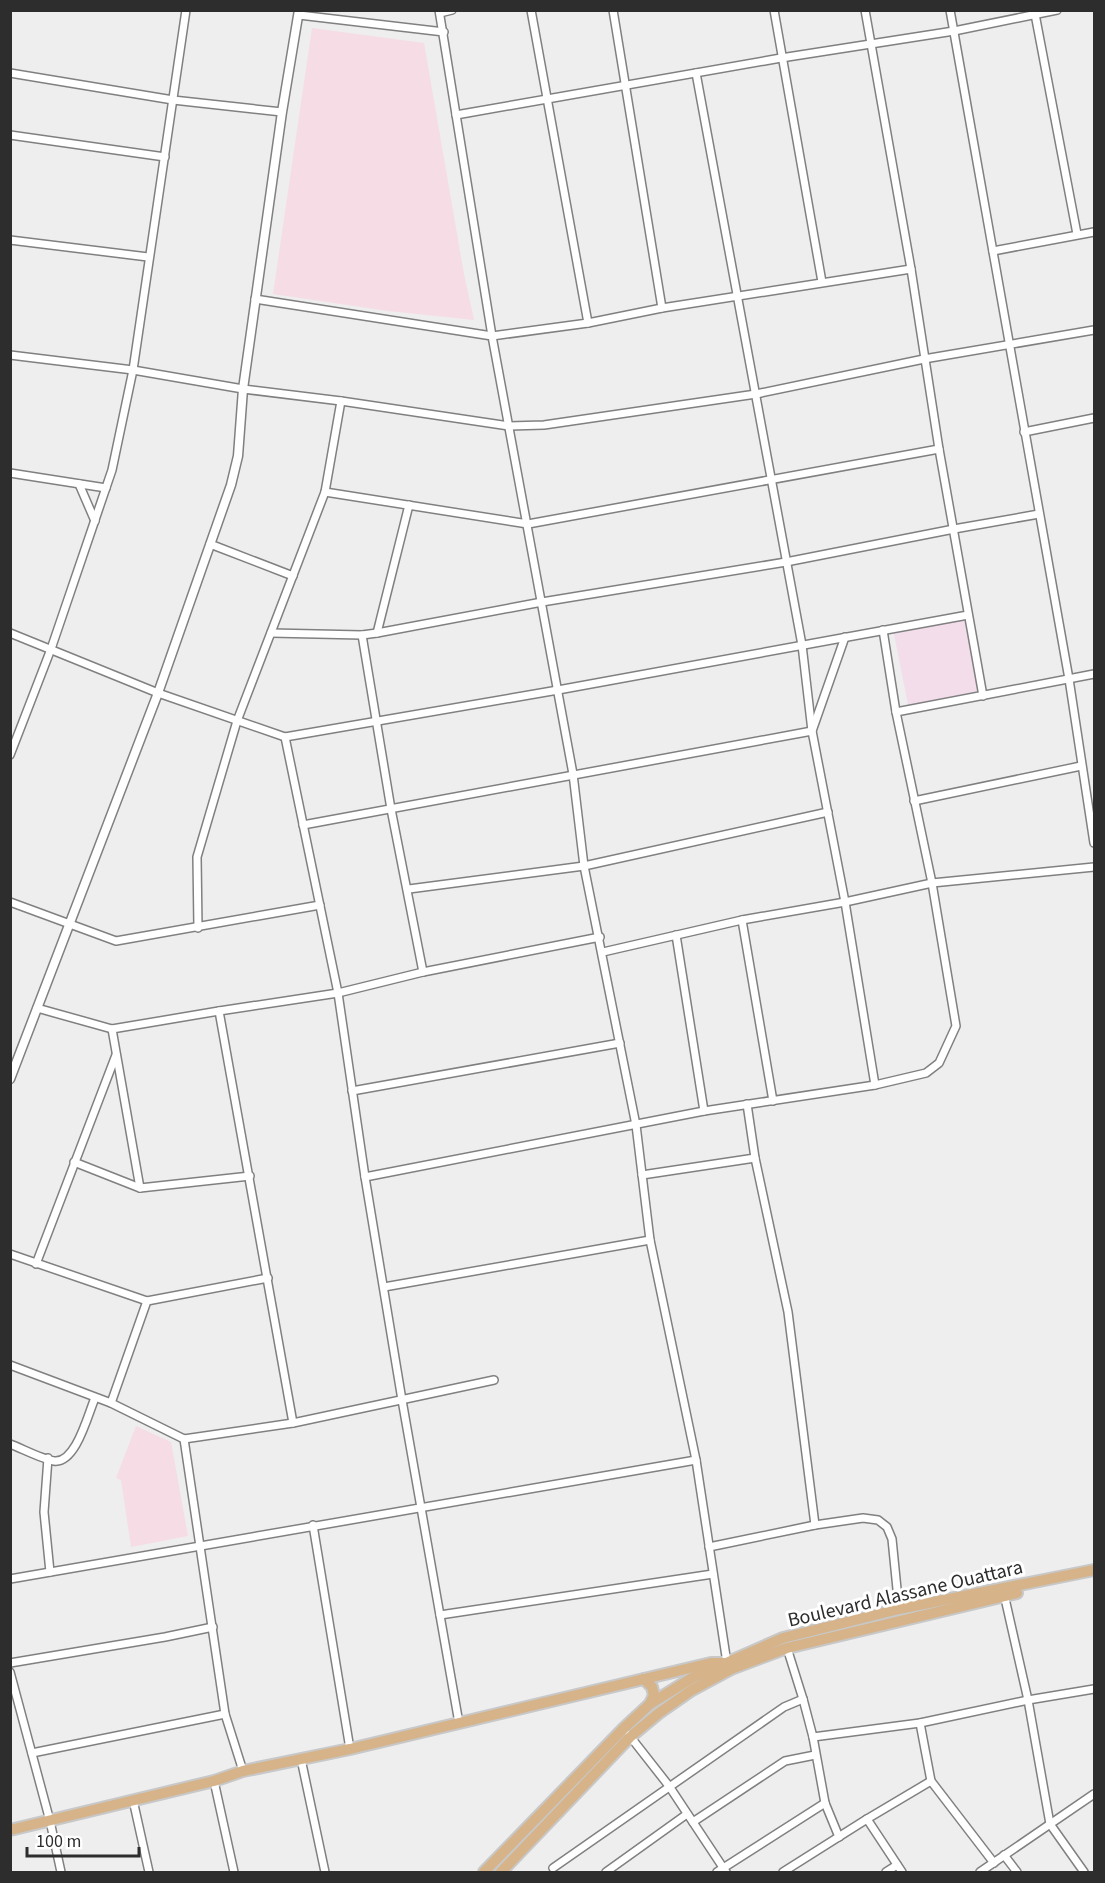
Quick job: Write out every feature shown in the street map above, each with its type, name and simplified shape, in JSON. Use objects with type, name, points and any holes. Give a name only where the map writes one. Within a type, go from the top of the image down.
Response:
[{"type":"main road","name":"Boulevard Alassane Ouattara","points":[[501,1872],[650,1704],[692,1678],[787,1648],[1095,1570]]},
{"type":"main road","name":"Boulevard Alassane Ouattara","points":[[484,1872],[627,1732],[729,1666],[783,1638],[899,1610],[1095,1575]]},
{"type":"main road","points":[[10,1830],[243,1772],[350,1749],[711,1663],[729,1666]]},
{"type":"main road","points":[[644,1679],[652,1687],[654,1695],[650,1704]]},
{"type":"street","points":[[10,755],[51,649],[106,488],[133,370],[186,10]]},
{"type":"street","points":[[452,10],[440,12],[492,336],[573,774],[585,866],[636,1125],[650,1240],[696,1460],[729,1666]]},
{"type":"street","points":[[531,10],[588,323]]},
{"type":"street","points":[[613,10],[662,308]]},
{"type":"street","points":[[774,10],[822,282]]},
{"type":"street","points":[[864,10],[911,268],[939,449],[983,696]]},
{"type":"street","points":[[950,10],[1069,679],[1095,843]]},
{"type":"street","points":[[456,115],[781,57],[954,31],[1057,10]]},
{"type":"street","points":[[10,1079],[158,693],[231,485],[238,456],[243,389],[255,299],[299,13],[444,32]]},
{"type":"street","points":[[1035,14],[1077,234]]},
{"type":"street","points":[[696,72],[802,645],[812,731],[845,902],[875,1085]]},
{"type":"street","points":[[10,73],[173,100],[282,112]]},
{"type":"street","points":[[10,135],[165,157]]},
{"type":"street","points":[[993,251],[1095,232]]},
{"type":"street","points":[[10,240],[148,257]]},
{"type":"street","points":[[255,299],[492,336],[588,323],[662,308],[911,268]]},
{"type":"street","points":[[10,355],[133,370],[243,389],[509,426],[544,425],[756,394],[924,359],[1095,330]]},
{"type":"street","points":[[198,928],[197,857],[237,721],[325,492],[341,401]]},
{"type":"street","points":[[1024,432],[1095,418]]},
{"type":"street","points":[[325,492],[528,524],[939,449]]},
{"type":"street","points":[[10,473],[106,488]]},
{"type":"street","points":[[79,484],[95,521]]},
{"type":"street","points":[[377,633],[408,505]]},
{"type":"street","points":[[271,633],[362,635],[377,633],[542,602],[786,562],[1039,514]]},
{"type":"street","points":[[210,544],[293,576]]},
{"type":"street","points":[[10,633],[158,693],[285,737],[968,615]]},
{"type":"street","points":[[365,1177],[704,1111],[875,1085],[926,1073],[939,1063],[956,1026],[932,883],[896,712],[883,630]]},
{"type":"street","points":[[362,635],[423,972]]},
{"type":"street","points":[[812,731],[845,637]]},
{"type":"street","points":[[896,712],[1095,674]]},
{"type":"street","points":[[303,825],[812,731]]},
{"type":"street","points":[[285,737],[338,993],[365,1177],[459,1723]]},
{"type":"street","points":[[914,801],[1082,766]]},
{"type":"street","points":[[408,889],[585,866],[828,812]]},
{"type":"street","points":[[603,952],[742,920],[845,902],[932,883],[1095,867]]},
{"type":"street","points":[[10,902],[116,941],[320,905]]},
{"type":"street","points":[[742,920],[773,1101]]},
{"type":"street","points":[[676,935],[704,1111]]},
{"type":"street","points":[[37,1008],[112,1029],[338,993],[423,972],[600,937]]},
{"type":"street","points":[[219,1011],[293,1424]]},
{"type":"street","points":[[112,1029],[140,1188]]},
{"type":"street","points":[[352,1091],[620,1043]]},
{"type":"street","points":[[36,1264],[116,1055]]},
{"type":"street","points":[[747,1104],[755,1158],[788,1312],[815,1525]]},
{"type":"street","points":[[642,1175],[755,1158]]},
{"type":"street","points":[[74,1162],[140,1188],[250,1176]]},
{"type":"street","points":[[384,1287],[650,1240]]},
{"type":"street","points":[[10,1254],[147,1301],[268,1278]]},
{"type":"street","points":[[111,1403],[147,1301]]},
{"type":"street","points":[[10,1365],[111,1403],[184,1439],[293,1424],[494,1380]]},
{"type":"street","points":[[10,1444],[55,1461],[63,1460],[70,1456],[75,1447],[94,1398]]},
{"type":"street","points":[[184,1439],[225,1714],[243,1772]]},
{"type":"street","points":[[48,1458],[44,1512],[50,1572]]},
{"type":"street","points":[[10,1579],[696,1460]]},
{"type":"street","points":[[709,1547],[815,1525],[863,1518],[878,1520],[887,1527],[892,1539],[899,1610]]},
{"type":"street","points":[[313,1526],[350,1749]]},
{"type":"street","points":[[440,1615],[713,1574]]},
{"type":"street","points":[[1003,1592],[1028,1700],[1050,1824],[1084,1872]]},
{"type":"street","points":[[10,1663],[213,1627]]},
{"type":"street","points":[[787,1648],[813,1737],[825,1803],[839,1837]]},
{"type":"street","points":[[10,1672],[50,1821],[61,1872]]},
{"type":"street","points":[[813,1737],[920,1723],[1028,1700],[1095,1689]]},
{"type":"street","points":[[553,1868],[784,1707],[803,1699]]},
{"type":"street","points":[[32,1753],[225,1714]]},
{"type":"street","points":[[920,1723],[931,1781],[994,1863]]},
{"type":"street","points":[[627,1732],[669,1786],[722,1871],[825,1803]]},
{"type":"street","points":[[693,1822],[785,1761],[815,1755]]},
{"type":"street","points":[[301,1759],[325,1872]]},
{"type":"street","points":[[214,1781],[234,1872]]},
{"type":"street","points":[[783,1872],[931,1781]]},
{"type":"street","points":[[980,1872],[1095,1794]]},
{"type":"street","points":[[133,1800],[149,1872]]},
{"type":"street","points":[[606,1872],[687,1814]]},
{"type":"street","points":[[867,1819],[902,1872]]},
{"type":"street","points":[[1005,1855],[1017,1872]]},
{"type":"street","points":[[886,1872],[897,1865]]},
{"type":"shaded area","points":[[312,28],[424,43],[474,320],[388,311],[273,294]]},
{"type":"shaded area","points":[[964,619],[979,691],[908,705],[894,634]]},
{"type":"shaded area","points":[[136,1426],[171,1442],[188,1536],[131,1547],[121,1480],[116,1478]]}]
